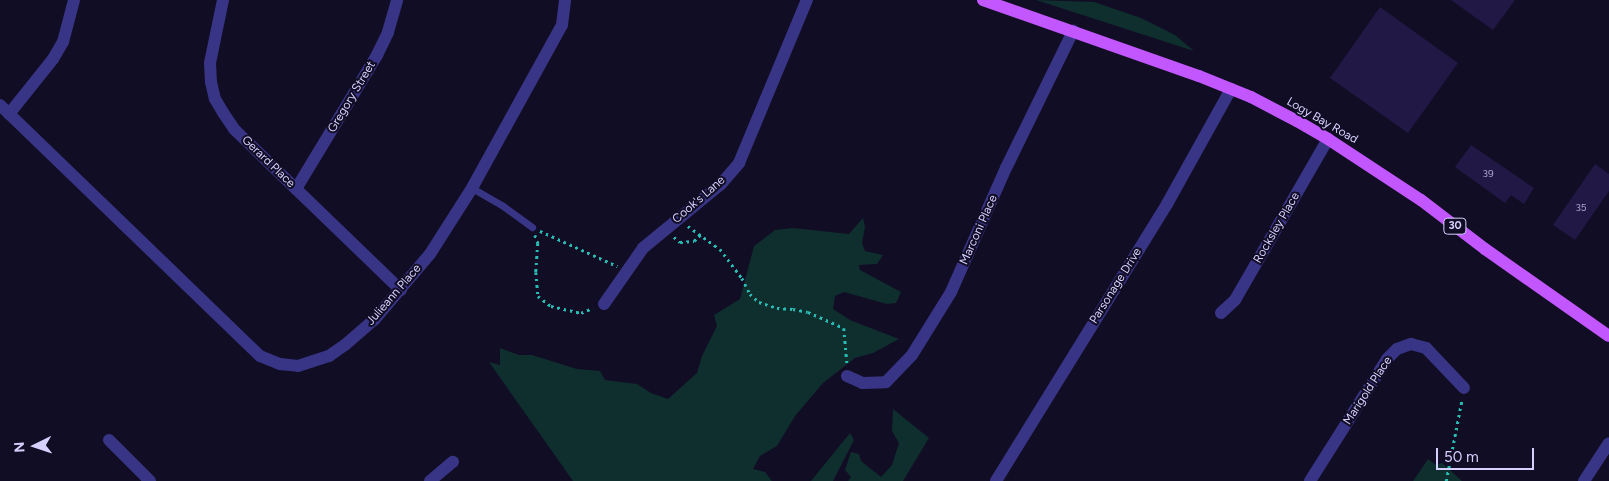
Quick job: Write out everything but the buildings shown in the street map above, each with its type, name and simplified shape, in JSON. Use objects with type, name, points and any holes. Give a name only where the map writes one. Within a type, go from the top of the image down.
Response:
[{"type":"main road","name":"Logy Bay Road","points":[[983,0],[1231,88],[1328,139],[1421,200],[1485,249],[1609,336]]},
{"type":"street","points":[[5,110],[53,60],[63,42],[74,0]]},
{"type":"street","name":"Gerard Place","points":[[223,0],[210,63],[210,82],[215,99],[234,129],[401,290]]},
{"type":"street","name":"Gregory Street","points":[[296,189],[377,54],[388,32],[397,0]]},
{"type":"street","name":"Julieann Place","points":[[5,110],[260,356],[280,364],[298,366],[329,356],[374,320],[430,254],[472,188],[562,25],[566,0]]},
{"type":"street","name":"Cook's Lane","points":[[604,304],[643,248],[721,184],[739,163],[807,0]]},
{"type":"street","name":"Marconi Place","points":[[848,376],[863,383],[886,382],[912,355],[951,292],[1006,168],[1073,31]]},
{"type":"street","name":"Parsonage Drive","points":[[996,481],[1167,204],[1231,88]]},
{"type":"street","name":"Rocksley Place","points":[[1221,314],[1235,300],[1328,139]]},
{"type":"street","name":"Marigold Place","points":[[1310,481],[1387,359],[1397,349],[1412,344],[1426,348],[1464,388]]},
{"type":"street","points":[[109,440],[150,481]]},
{"type":"street","points":[[1584,481],[1609,443]]},
{"type":"street","points":[[430,481],[453,462]]},
{"type":"lane","points":[[472,188],[503,206],[532,227]]},
{"type":"path","points":[[678,219],[720,249],[742,278],[750,294],[759,302],[808,312],[844,328],[848,376]]},
{"type":"path","points":[[532,227],[607,264],[629,270]]},
{"type":"path","points":[[532,227],[538,243],[536,272],[538,296],[551,306],[581,313],[604,304]]},
{"type":"path","points":[[668,228],[680,242],[694,241],[701,234]]},
{"type":"path","points":[[1446,481],[1464,388]]},
{"type":"green space","points":[[1036,0],[1094,2],[1141,18],[1175,35],[1194,51]]},
{"type":"green space","points":[[863,218],[865,227],[862,243],[865,251],[883,255],[877,264],[859,265],[860,270],[901,292],[896,303],[887,304],[844,292],[835,296],[833,309],[850,320],[899,339],[873,353],[855,358],[823,383],[795,416],[777,446],[760,456],[753,469],[765,472],[772,481],[573,481],[489,362],[500,365],[500,348],[519,355],[532,355],[577,369],[600,371],[605,380],[637,384],[651,393],[668,399],[697,373],[702,356],[717,326],[714,315],[740,299],[754,246],[775,230],[793,228],[849,234]]},
{"type":"green space","points":[[893,409],[929,438],[903,481],[848,481],[851,477],[845,470],[851,452],[859,454],[861,461],[881,477],[892,465],[899,443],[892,431]]},
{"type":"green space","points":[[850,433],[854,440],[833,481],[811,481]]},
{"type":"green space","points":[[1428,459],[1436,465],[1442,463],[1462,481],[1413,481]]}]
